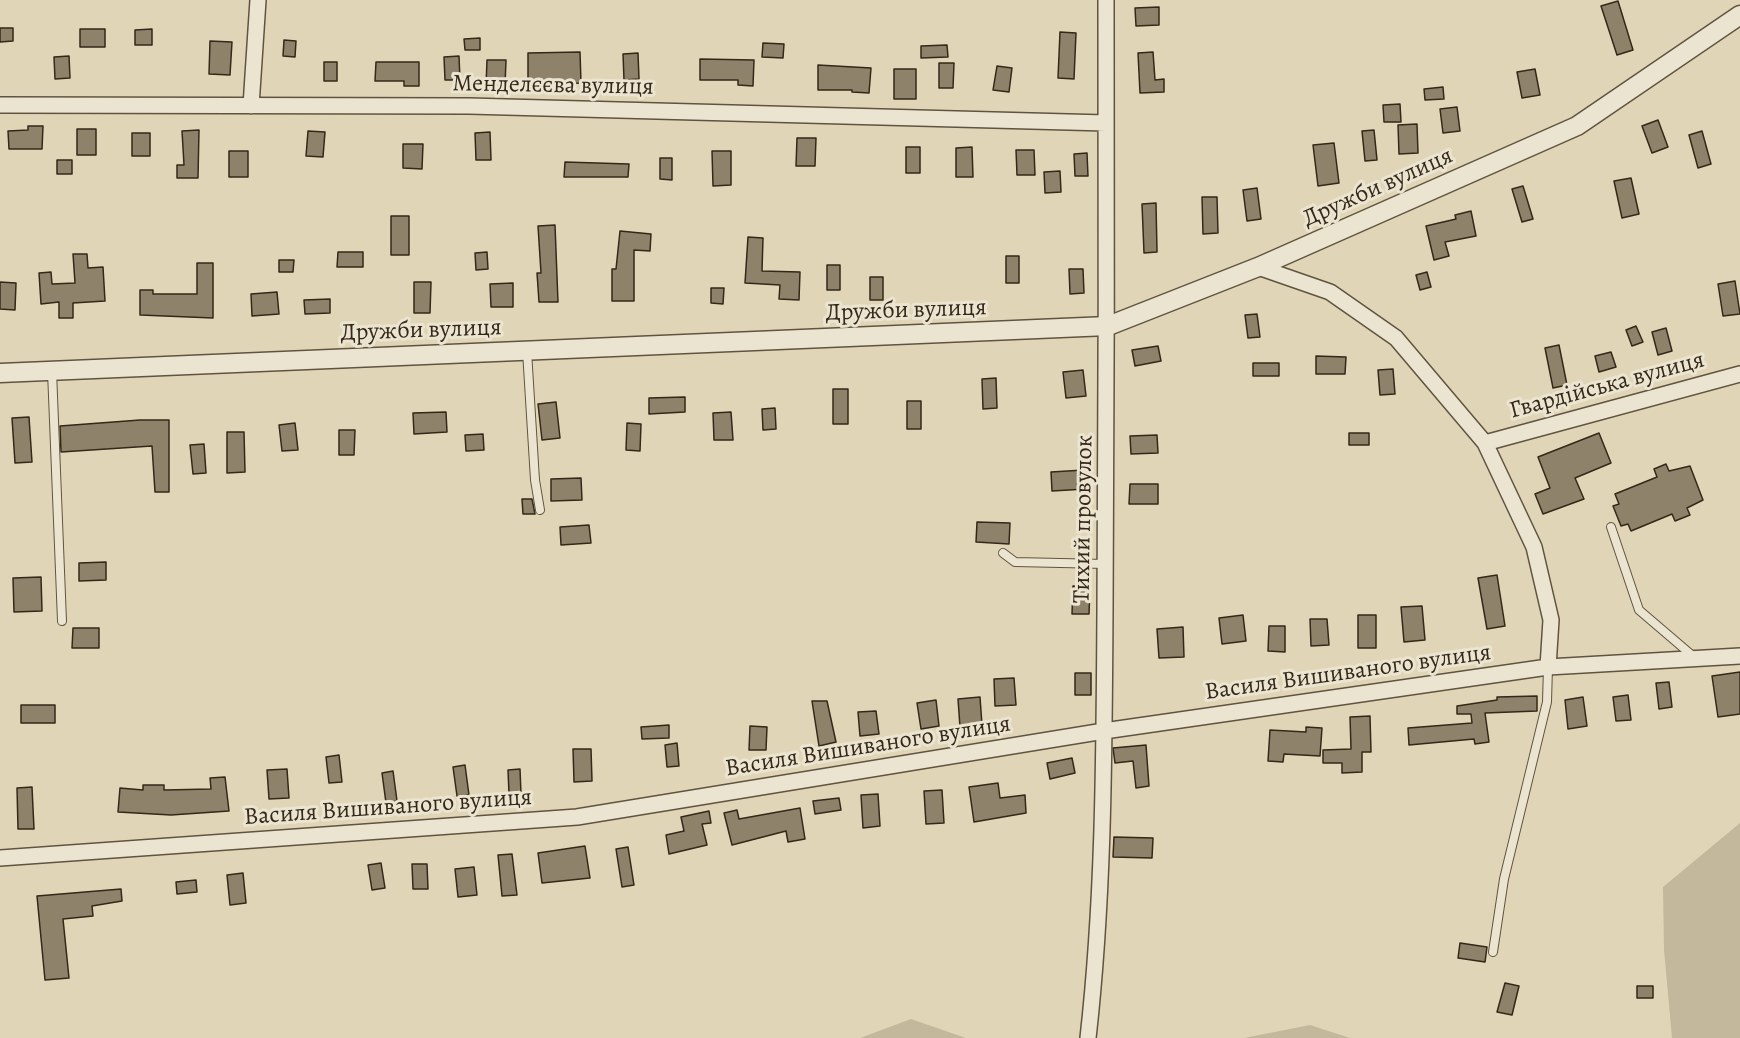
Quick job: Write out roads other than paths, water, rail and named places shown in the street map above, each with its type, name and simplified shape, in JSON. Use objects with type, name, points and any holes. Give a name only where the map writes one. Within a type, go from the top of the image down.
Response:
[{"type":"street","points":[[251,106],[258,0]]},
{"type":"street","name":"Тихий провулок","points":[[1088,1038],[1099,941],[1104,731],[1108,326],[1106,0]]},
{"type":"street","name":"Дружби вулиця","points":[[0,373],[1108,326],[1258,267],[1577,126],[1740,15]]},
{"type":"street","name":"Менделєєва вулиця","points":[[0,105],[468,106],[1106,123]]},
{"type":"street","points":[[1258,267],[1330,292],[1395,338],[1485,443],[1534,547],[1551,620],[1548,667]]},
{"type":"street","name":"Гвардійська вулиця","points":[[1485,443],[1740,374]]},
{"type":"street","name":"Василя Вишиваного вулиця","points":[[0,858],[577,817],[1104,731],[1548,667],[1740,656]]},
{"type":"lane","points":[[527,351],[535,480],[540,510]]},
{"type":"lane","points":[[52,371],[62,621]]},
{"type":"lane","points":[[1611,527],[1639,610],[1695,658]]},
{"type":"lane","points":[[1003,553],[1015,562],[1106,564]]},
{"type":"lane","points":[[1493,952],[1504,879],[1547,702],[1548,667]]}]
